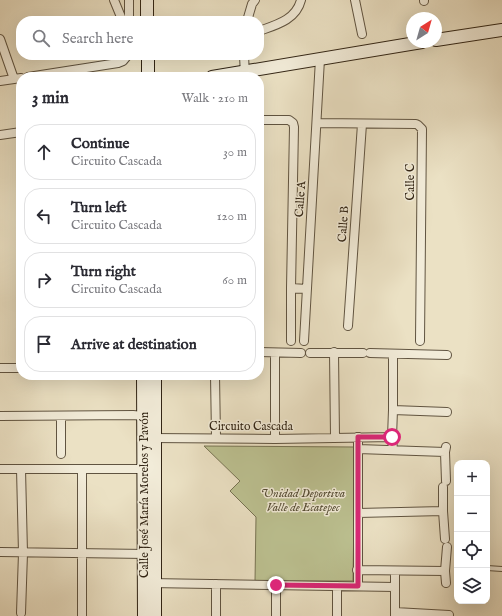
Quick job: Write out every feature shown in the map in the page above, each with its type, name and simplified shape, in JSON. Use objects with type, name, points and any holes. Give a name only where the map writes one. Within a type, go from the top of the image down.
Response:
[{"type":"street","points":[[114,0],[121,16]]},
{"type":"street","points":[[129,0],[129,16]]},
{"type":"street","points":[[147,0],[147,16]]},
{"type":"street","points":[[248,16],[252,4],[255,0]]},
{"type":"street","points":[[264,29],[288,19],[296,11],[302,0]]},
{"type":"street","points":[[355,0],[362,34]]},
{"type":"street","points":[[442,39],[502,30]]},
{"type":"street","points":[[0,38],[16,74]]},
{"type":"street","points":[[255,72],[320,59],[406,45]]},
{"type":"street","name":"Calle A","points":[[304,341],[320,59]]},
{"type":"street","points":[[60,72],[118,63],[122,60]]},
{"type":"street","points":[[148,60],[148,72]]},
{"type":"street","points":[[244,60],[245,72]]},
{"type":"street","points":[[0,81],[16,79]]},
{"type":"street","points":[[264,120],[288,120],[294,124],[290,288],[291,341]]},
{"type":"street","name":"Calle C","points":[[317,123],[416,124],[422,128],[420,341]]},
{"type":"street","name":"Calle B","points":[[348,326],[362,124]]},
{"type":"street","points":[[0,135],[16,133]]},
{"type":"street","points":[[290,288],[307,289]]},
{"type":"street","points":[[264,352],[301,353]]},
{"type":"street","points":[[310,353],[334,352],[447,355]]},
{"type":"street","points":[[334,352],[334,437]]},
{"type":"street","points":[[275,353],[275,439]]},
{"type":"street","points":[[393,354],[393,450]]},
{"type":"street","points":[[0,368],[16,368]]},
{"type":"street","name":"Calle José María Morelos y Pavón","points":[[143,380],[143,416],[149,438],[143,469],[150,554]]},
{"type":"street","name":"Calle José María Morelos y Pavón","points":[[154,380],[149,438],[150,583],[155,616]]},
{"type":"street","points":[[215,380],[216,438]]},
{"type":"street","points":[[394,410],[447,412]]},
{"type":"street","points":[[0,416],[143,416]]},
{"type":"street","points":[[60,454],[61,416]]},
{"type":"street","points":[[358,437],[358,586]]},
{"type":"street","name":"Circuito Cascada","points":[[149,438],[275,439],[392,437]]},
{"type":"street","points":[[358,449],[446,449],[443,512],[446,543],[446,583]]},
{"type":"street","points":[[0,469],[143,469]]},
{"type":"street","points":[[21,469],[23,553],[21,613]]},
{"type":"street","points":[[82,469],[82,616]]},
{"type":"street","points":[[358,513],[443,512]]},
{"type":"street","points":[[0,552],[150,554]]},
{"type":"street","points":[[357,570],[445,571]]},
{"type":"street","points":[[395,571],[395,614],[449,615]]},
{"type":"street","points":[[150,583],[395,587]]},
{"type":"street","name":"Calle José María Morelos y Pavón","points":[[144,616],[150,583]]},
{"type":"street","points":[[216,584],[216,616]]},
{"type":"street","points":[[276,585],[276,616]]},
{"type":"street","points":[[337,586],[337,616]]},
{"type":"lane","points":[[490,568],[502,569]]},
{"type":"green space","name":"Unidad Deportiva Valle de Ecatepec","points":[[204,446],[355,447],[353,581],[255,581],[256,517],[230,491],[240,481]]},
{"type":"route","points":[[276,585],[358,586],[358,437],[392,437]]}]
